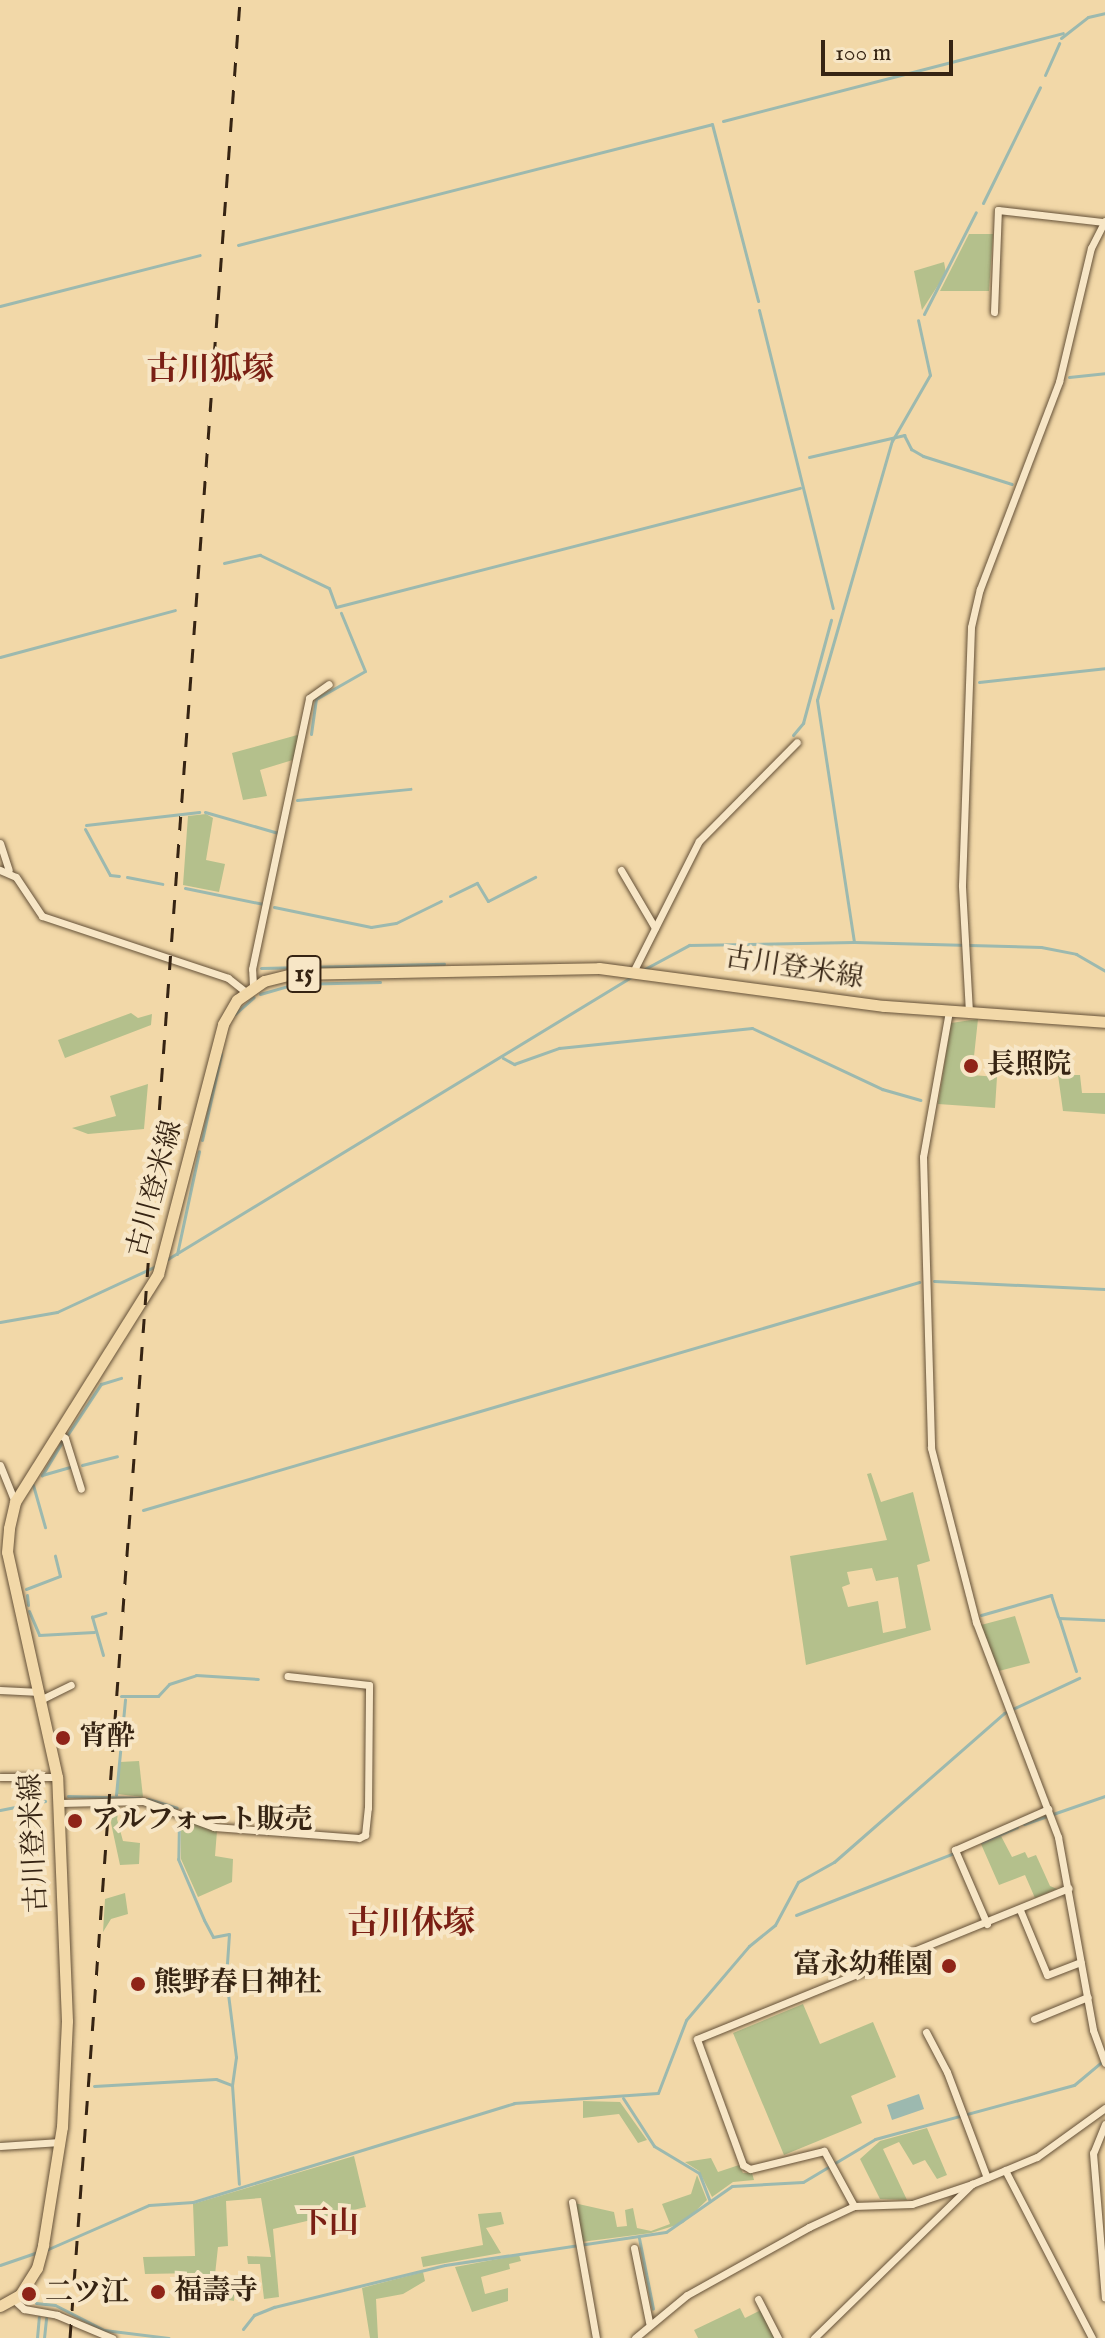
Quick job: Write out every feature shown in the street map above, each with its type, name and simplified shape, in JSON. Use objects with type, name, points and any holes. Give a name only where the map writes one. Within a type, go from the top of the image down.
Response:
[{"type":"main road","name":"古川登米線","points":[[0,2306],[13,2299],[37,2268],[43,2245],[60,2142],[67,2012],[60,1803],[41,1695],[7,1552],[15,1502],[158,1274],[169,1246],[223,1024],[250,989],[293,974],[639,971],[836,1001],[1105,1022]]},
{"type":"street","points":[[969,1012],[964,944],[971,627],[980,589],[1059,382],[1091,248],[1104,222],[998,210],[994,312]]},
{"type":"street","points":[[0,843],[4,870],[42,916],[77,923],[228,978],[250,989],[309,698],[329,684]]},
{"type":"street","points":[[639,971],[655,928],[699,841],[797,742]]},
{"type":"street","points":[[621,870],[655,928]]},
{"type":"street","points":[[949,1011],[923,1157],[931,1448],[966,1592],[1049,1812],[1069,1888],[1081,1962],[1103,2059]]},
{"type":"street","points":[[59,1434],[65,1438],[81,1489]]},
{"type":"street","points":[[0,1465],[15,1502]]},
{"type":"street","points":[[60,1803],[143,1801],[223,1829],[359,1838],[365,1835],[369,1685],[287,1676]]},
{"type":"street","points":[[0,1690],[41,1695],[71,1685]]},
{"type":"street","points":[[0,1777],[57,1777]]},
{"type":"street","points":[[987,1924],[955,1850],[1049,1812]]},
{"type":"street","points":[[854,2206],[824,2151],[750,2169],[743,2165],[697,2039],[987,1924],[1069,1888]]},
{"type":"street","points":[[1020,1910],[1047,1975],[1081,1962]]},
{"type":"street","points":[[1034,2019],[1088,1997]]},
{"type":"street","points":[[926,2032],[962,2111],[987,2178]]},
{"type":"street","points":[[635,2338],[649,2322],[708,2282],[854,2206],[912,2204],[972,2184],[1037,2157],[1105,2108]]},
{"type":"street","points":[[1105,2124],[1093,2153],[1105,2298]]},
{"type":"street","points":[[0,2146],[60,2142]]},
{"type":"street","points":[[1005,2170],[1092,2338]]},
{"type":"street","points":[[814,2338],[972,2184]]},
{"type":"street","points":[[572,2202],[596,2338]]},
{"type":"street","points":[[634,2248],[649,2322]]},
{"type":"street","points":[[13,2299],[24,2309],[57,2315],[112,2338]]},
{"type":"street","points":[[758,2299],[778,2338]]},
{"type":"green space","points":[[969,234],[993,234],[989,291],[940,291]]},
{"type":"green space","points":[[944,262],[946,273],[922,310],[914,271]]},
{"type":"green space","points":[[301,734],[296,759],[260,770],[267,796],[243,800],[232,753]]},
{"type":"green space","points":[[206,814],[213,818],[206,860],[225,864],[219,892],[183,885],[188,816]]},
{"type":"green space","points":[[131,1013],[138,1018],[152,1014],[151,1025],[65,1058],[58,1040]]},
{"type":"green space","points":[[978,1019],[972,1075],[997,1077],[995,1108],[938,1104],[951,1023]]},
{"type":"green space","points":[[1058,1075],[1080,1075],[1082,1093],[1105,1093],[1105,1114],[1063,1111]]},
{"type":"green space","points":[[148,1084],[144,1129],[88,1134],[72,1128],[116,1116],[110,1096]]},
{"type":"green space","points":[[871,1473],[881,1502],[913,1492],[930,1561],[917,1565],[931,1630],[806,1665],[790,1556],[887,1540],[867,1474]],"holes":[[[872,1568],[876,1581],[898,1577],[906,1628],[883,1633],[878,1601],[848,1607],[842,1587],[850,1584],[847,1572]]]},
{"type":"green space","points":[[1015,1616],[1030,1663],[999,1671],[981,1625]]},
{"type":"green space","points":[[139,1761],[143,1797],[117,1794],[120,1762]]},
{"type":"green space","points":[[113,1804],[120,1805],[117,1819],[123,1841],[140,1843],[139,1864],[120,1865],[111,1823]]},
{"type":"green space","points":[[181,1816],[217,1831],[215,1856],[233,1859],[232,1882],[198,1897],[181,1859]]},
{"type":"green space","points":[[1001,1836],[1012,1857],[1025,1852],[1028,1858],[1036,1855],[1050,1886],[1057,1889],[1035,1898],[1025,1875],[999,1885],[981,1844]]},
{"type":"green space","points":[[125,1893],[128,1914],[111,1919],[103,1932],[105,1899]]},
{"type":"green space","points":[[803,2004],[820,2044],[873,2022],[896,2077],[851,2096],[862,2123],[784,2155],[733,2033]]},
{"type":"green space","points":[[583,2101],[620,2102],[647,2140],[638,2143],[619,2114],[583,2118]]},
{"type":"green space","points":[[927,2128],[947,2175],[937,2179],[925,2160],[913,2165],[899,2142],[883,2149],[907,2200],[880,2199],[860,2159],[880,2141]]},
{"type":"green space","points":[[354,2156],[366,2207],[273,2229],[279,2297],[264,2299],[260,2264],[248,2264],[247,2256],[271,2257],[261,2198],[226,2201],[228,2246],[218,2247],[214,2284],[235,2286],[234,2301],[196,2294],[197,2273],[145,2274],[143,2257],[195,2256],[193,2204]]},
{"type":"green space","points":[[711,2158],[718,2172],[739,2165],[743,2173],[752,2173],[754,2180],[733,2182],[712,2197],[699,2171],[685,2162]]},
{"type":"green space","points":[[697,2175],[707,2200],[683,2223],[651,2233],[581,2242],[574,2203],[614,2212],[617,2227],[627,2226],[625,2210],[633,2208],[637,2228],[651,2231],[670,2224],[662,2204],[691,2194]]},
{"type":"green space","points":[[501,2212],[504,2224],[486,2228],[501,2253],[423,2267],[421,2257],[483,2245],[478,2214]]},
{"type":"green space","points":[[519,2255],[521,2261],[509,2264],[510,2269],[481,2277],[485,2294],[508,2288],[508,2301],[472,2312],[455,2267]]},
{"type":"green space","points":[[423,2272],[425,2281],[403,2294],[376,2299],[378,2338],[370,2338],[362,2288]]},
{"type":"green space","points":[[740,2308],[745,2318],[761,2310],[774,2338],[698,2338],[694,2330]]},
{"type":"water","points":[[919,2094],[924,2109],[892,2120],[887,2105]]},
{"type":"waterway","points":[[1061,38],[1088,17],[1105,13]]},
{"type":"waterway","points":[[723,121],[1063,33]]},
{"type":"waterway","points":[[1045,75],[1059,43]]},
{"type":"waterway","points":[[983,203],[1040,87]]},
{"type":"waterway","points":[[238,245],[712,124],[758,301]]},
{"type":"waterway","points":[[924,314],[976,212]]},
{"type":"waterway","points":[[0,306],[200,255]]},
{"type":"waterway","points":[[759,310],[833,608]]},
{"type":"waterway","points":[[854,942],[817,700],[892,441],[930,375],[918,320]]},
{"type":"waterway","points":[[1069,377],[1105,373]]},
{"type":"waterway","points":[[809,457],[904,435],[911,449],[923,456],[1012,484]]},
{"type":"waterway","points":[[224,563],[260,555],[329,588],[336,607],[800,488]]},
{"type":"waterway","points":[[0,657],[175,610]]},
{"type":"waterway","points":[[311,734],[316,699],[365,671],[341,613]]},
{"type":"waterway","points":[[793,735],[803,723],[831,620]]},
{"type":"waterway","points":[[979,682],[1105,668]]},
{"type":"waterway","points":[[297,800],[410,789]]},
{"type":"waterway","points":[[86,825],[199,812]]},
{"type":"waterway","points":[[205,812],[278,833]]},
{"type":"waterway","points":[[85,829],[110,875],[119,876]]},
{"type":"waterway","points":[[127,877],[162,884]]},
{"type":"waterway","points":[[450,896],[477,883],[488,901],[535,877]]},
{"type":"waterway","points":[[185,888],[263,904]]},
{"type":"waterway","points":[[274,907],[371,927],[396,923],[441,901]]},
{"type":"waterway","points":[[641,971],[689,945],[854,942],[1041,947],[1076,954],[1105,971]]},
{"type":"waterway","points":[[261,968],[444,964]]},
{"type":"waterway","points":[[166,1260],[631,977]]},
{"type":"waterway","points":[[260,994],[294,984],[380,982]]},
{"type":"waterway","points":[[235,1014],[254,997]]},
{"type":"waterway","points":[[503,1058],[514,1064],[559,1048],[752,1028],[882,1089],[920,1100]]},
{"type":"waterway","points":[[202,1140],[221,1054]]},
{"type":"waterway","points":[[177,1254],[199,1151]]},
{"type":"waterway","points":[[0,1322],[57,1312],[156,1266]]},
{"type":"waterway","points":[[934,1281],[1105,1289]]},
{"type":"waterway","points":[[143,1510],[919,1282]]},
{"type":"waterway","points":[[68,1434],[101,1384],[121,1378]]},
{"type":"waterway","points":[[62,1442],[42,1475],[70,1467]]},
{"type":"waterway","points":[[82,1465],[117,1456]]},
{"type":"waterway","points":[[33,1485],[45,1527]]},
{"type":"waterway","points":[[26,1589],[60,1576],[55,1556]]},
{"type":"waterway","points":[[27,1595],[28,1605]]},
{"type":"waterway","points":[[981,1615],[1051,1595],[1058,1617]]},
{"type":"waterway","points":[[29,1611],[39,1635],[94,1632]]},
{"type":"waterway","points":[[103,1655],[92,1617],[105,1613]]},
{"type":"waterway","points":[[1076,1671],[1059,1618],[1105,1620]]},
{"type":"waterway","points":[[121,1696],[158,1696],[169,1684],[196,1675],[258,1679]]},
{"type":"waterway","points":[[46,2250],[149,2205],[193,2202],[514,2103],[658,2093],[686,2020],[749,1946],[775,1925],[798,1882],[834,1862],[1004,1713],[1079,1678]]},
{"type":"waterway","points":[[116,1795],[125,1699]]},
{"type":"waterway","points":[[68,1796],[140,1798]]},
{"type":"waterway","points":[[1024,1824],[1105,1796]]},
{"type":"waterway","points":[[148,1799],[177,1808]]},
{"type":"waterway","points":[[0,1810],[45,1801]]},
{"type":"waterway","points":[[179,1820],[178,1859],[204,1920],[213,1937],[229,1934],[226,1978],[236,2057],[232,2085],[239,2184]]},
{"type":"waterway","points":[[982,1842],[1017,1827]]},
{"type":"waterway","points":[[796,1915],[952,1854]]},
{"type":"waterway","points":[[243,2329],[254,2315],[274,2307],[445,2265],[666,2232],[732,2186],[803,2182],[875,2139],[1074,2085],[1103,2061]]},
{"type":"waterway","points":[[94,2086],[216,2079],[232,2085]]},
{"type":"waterway","points":[[623,2098],[654,2146],[699,2173],[710,2201]]},
{"type":"waterway","points":[[639,2238],[653,2309]]},
{"type":"waterway","points":[[0,2265],[38,2252]]},
{"type":"waterway","points":[[36,2303],[55,2305],[104,2330],[169,2338]]},
{"type":"waterway","points":[[37,2338],[39,2317]]},
{"type":"waterway","points":[[44,2338],[46,2318]]},
{"type":"railway","points":[[70,2338],[240,0]]},
{"type":"place","name":"長照院","points":[[971,1066]]},
{"type":"place","name":"宵酔","points":[[63,1738]]},
{"type":"place","name":"アルフォート販売","points":[[75,1821]]},
{"type":"place","name":"富永幼稚園","points":[[949,1966]]},
{"type":"place","name":"熊野春日神社","points":[[138,1984]]},
{"type":"place","name":"福壽寺","points":[[158,2292]]},
{"type":"place","name":"二ツ江","points":[[29,2294]]},
{"type":"district","name":"古川狐塚","points":[[210,371]]},
{"type":"district","name":"古川休塚","points":[[411,1925]]},
{"type":"district","name":"下山","points":[[329,2224]]}]
